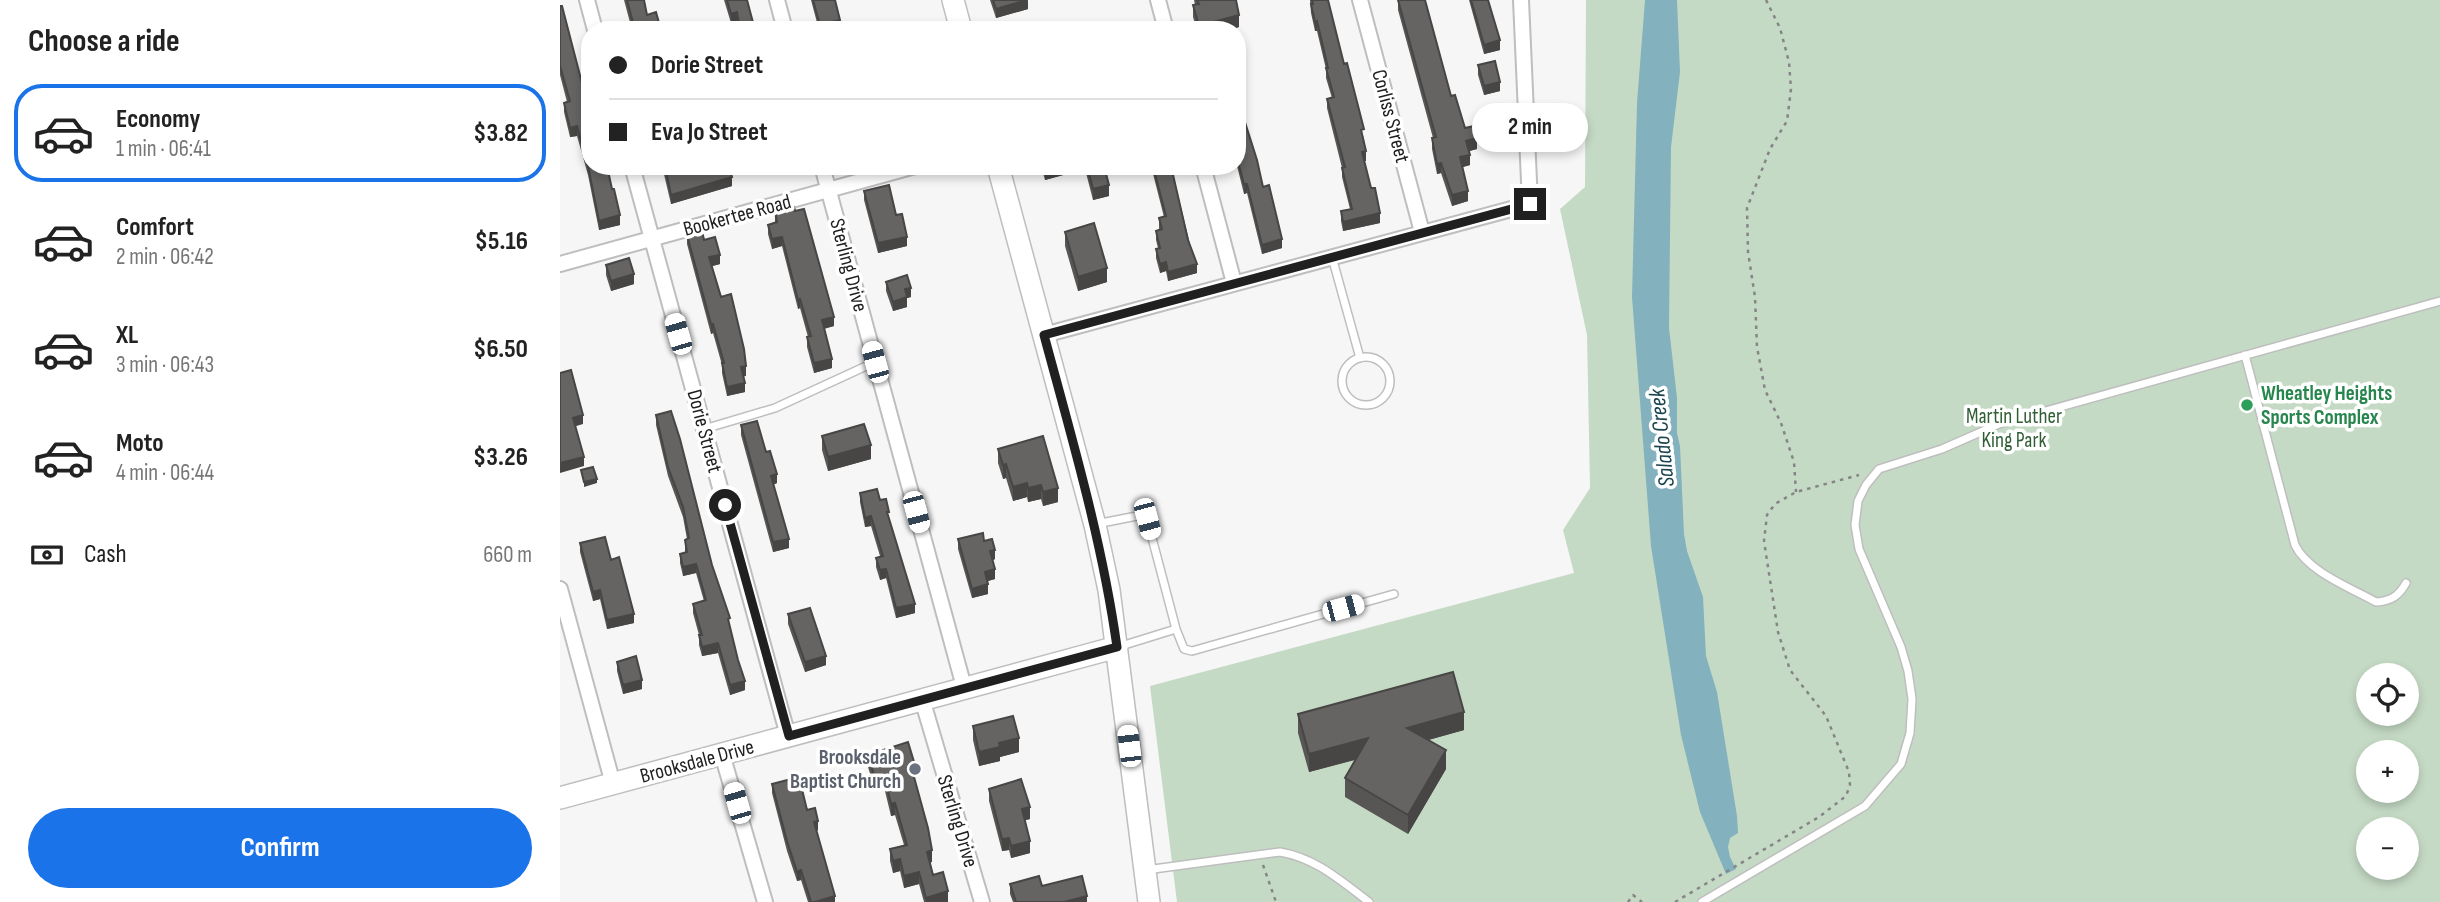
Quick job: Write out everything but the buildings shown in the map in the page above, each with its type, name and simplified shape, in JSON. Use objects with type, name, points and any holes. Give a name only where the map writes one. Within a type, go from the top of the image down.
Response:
[{"type":"main road","points":[[953,0],[959,21]]},
{"type":"main road","points":[[1000,175],[1096,525],[1109,590],[1149,902]]},
{"type":"main road","name":"Brooksdale Drive","points":[[560,798],[1117,647]]},
{"type":"street","points":[[587,0],[593,21]]},
{"type":"street","points":[[777,0],[783,21]]},
{"type":"street","points":[[1158,0],[1164,21]]},
{"type":"street","name":"Corliss Street","points":[[1360,0],[1422,232]]},
{"type":"street","points":[[1044,335],[1530,204],[1521,0]]},
{"type":"street","name":"Dorie Street","points":[[634,175],[789,736]]},
{"type":"street","name":"Sterling Drive","points":[[824,175],[964,687]]},
{"type":"street","name":"Bookertee Road","points":[[560,264],[882,175]]},
{"type":"street","points":[[1205,175],[1234,283]]},
{"type":"street","points":[[560,589],[613,784]]},
{"type":"street","name":"Sterling Drive","points":[[922,699],[982,902]]},
{"type":"street","points":[[722,754],[765,902]]},
{"type":"lane","points":[[1332,257],[1360,358]]},
{"type":"lane","points":[[1702,902],[1865,806],[1901,764],[1910,733],[1912,699],[1908,671],[1901,648],[1859,550],[1855,525],[1858,501],[1879,469],[1942,449],[1999,424],[2440,302]]},
{"type":"lane","points":[[2245,355],[2292,535],[2300,556],[2310,565],[2376,602],[2393,598],[2406,583]]},
{"type":"lane","points":[[1360,358],[1375,358],[1386,368],[1389,375],[1390,383],[1384,396],[1370,404],[1355,402],[1344,390],[1342,382],[1347,367],[1360,358]]},
{"type":"lane","points":[[704,429],[775,408],[875,362]]},
{"type":"lane","points":[[1096,525],[1142,514],[1147,519],[1175,629],[1184,649],[1192,651],[1394,594]]},
{"type":"lane","points":[[1117,647],[1175,629]]},
{"type":"lane","points":[[1145,870],[1280,852],[1315,862],[1369,902]]},
{"type":"path","points":[[1766,0],[1780,28],[1789,62],[1791,89],[1787,121],[1770,149],[1747,208],[1748,252],[1755,296],[1757,347],[1765,390],[1782,423],[1794,462],[1796,492]]},
{"type":"path","points":[[1675,902],[1819,817],[1838,805],[1846,796],[1850,785],[1849,772],[1826,716],[1790,670],[1778,632],[1764,541],[1767,515],[1775,504],[1796,492],[1879,469]]},
{"type":"path","points":[[1259,855],[1276,902]]},
{"type":"path","points":[[1628,902],[1633,895],[1642,902]]},
{"type":"green space","name":"Martin Luther King Park","points":[[1586,0],[2440,0],[2440,902],[1177,902],[1150,686],[1574,573],[1563,530],[1590,488],[1587,335],[1560,209],[1585,187]]},
{"type":"water","name":"Salado Creek","points":[[1645,0],[1677,0],[1680,72],[1671,147],[1669,328],[1677,398],[1684,534],[1703,597],[1706,656],[1717,692],[1737,816],[1738,833],[1730,838],[1728,847],[1736,869],[1726,874],[1700,812],[1681,735],[1651,546],[1632,297],[1637,103]]},
{"type":"place","name":"Wheatley Heights Sports Complex","points":[[2247,405]]},
{"type":"place","name":"Brooksdale Baptist Church","points":[[915,769]]},
{"type":"route","points":[[725,505],[789,736],[1117,647],[1096,525],[1044,335],[1530,204]]}]
